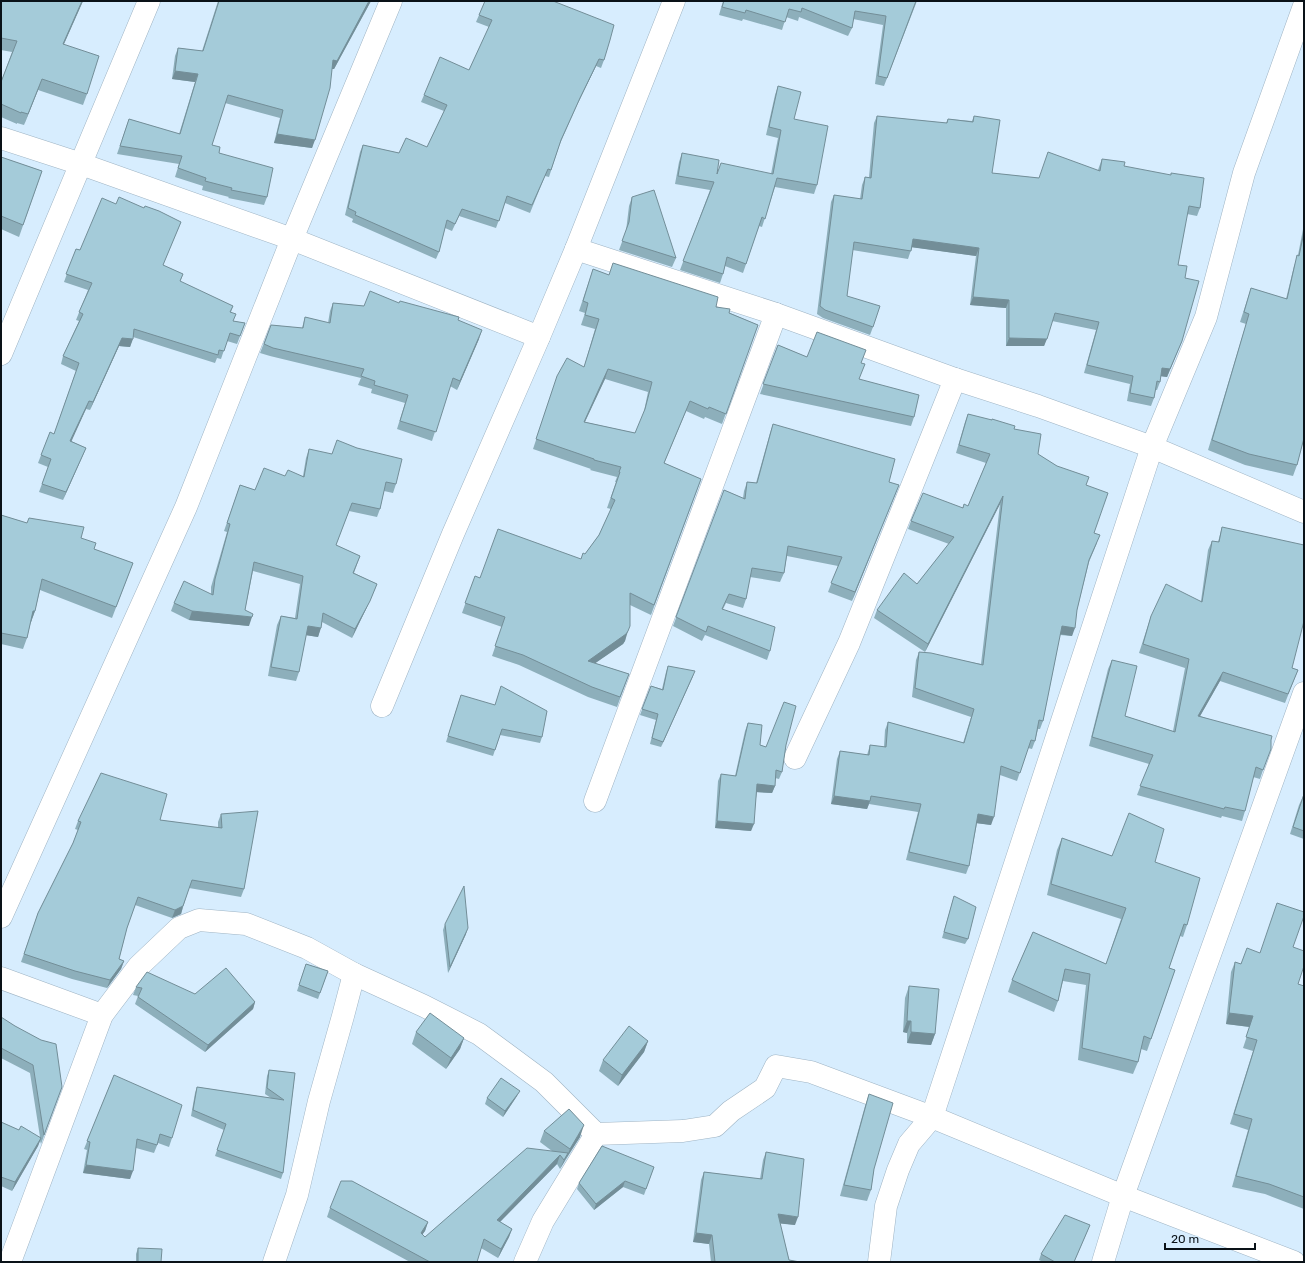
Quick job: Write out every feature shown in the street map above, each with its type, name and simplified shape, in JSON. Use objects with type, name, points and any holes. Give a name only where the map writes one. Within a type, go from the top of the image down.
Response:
[{"type":"street","points":[[1,354],[149,1]]},
{"type":"street","points":[[1,917],[186,507],[292,239],[392,1]]},
{"type":"street","points":[[382,706],[453,534],[576,249],[674,1]]},
{"type":"street","points":[[879,1262],[886,1206],[898,1170],[909,1144],[932,1117],[1152,446],[1206,317],[1244,173],[1304,6]]},
{"type":"street","points":[[1,138],[81,164],[292,239],[539,337]]},
{"type":"street","points":[[576,249],[776,314],[955,379],[1152,446],[1304,512]]},
{"type":"street","points":[[595,801],[776,314]]},
{"type":"street","points":[[795,758],[849,643],[955,379]]},
{"type":"street","points":[[1102,1262],[1123,1196],[1304,693]]},
{"type":"street","points":[[10,1262],[102,1015],[139,966],[179,928],[199,920],[246,924],[307,948],[354,974],[424,1006],[479,1034],[544,1082],[596,1134],[683,1131],[715,1126],[731,1111],[765,1088],[776,1066],[811,1072],[932,1117],[1123,1196],[1294,1262]]},
{"type":"street","points":[[274,1262],[297,1195],[319,1101],[344,1016],[354,974]]},
{"type":"street","points":[[1,978],[102,1015]]},
{"type":"street","points":[[525,1262],[543,1220],[596,1134]]},
{"type":"building","points":[[1,1],[82,1],[63,44],[99,56],[87,94],[42,79],[28,114],[21,113],[1,104],[1,82],[17,41],[1,38]]},
{"type":"building","points":[[219,1],[369,1],[337,61],[333,60],[330,88],[315,140],[277,134],[283,110],[228,95],[212,145],[220,147],[219,153],[273,168],[267,197],[231,190],[232,188],[205,181],[206,178],[178,168],[182,156],[120,146],[129,119],[180,134],[198,74],[175,71],[178,48],[203,51]]},
{"type":"building","points":[[485,1],[553,1],[614,25],[604,60],[599,59],[561,140],[551,170],[548,169],[532,205],[507,196],[499,221],[462,209],[455,224],[447,220],[439,252],[355,215],[356,212],[348,208],[363,145],[399,153],[406,138],[427,147],[447,105],[424,95],[440,57],[469,70],[492,20],[479,15]]},
{"type":"building","points":[[724,1],[916,1],[887,78],[878,76],[886,16],[855,11],[852,28],[802,8],[801,12],[789,9],[785,22],[746,10],[745,13],[722,7]]},
{"type":"building","points":[[778,86],[801,92],[794,119],[828,126],[817,185],[777,178],[765,219],[762,217],[746,264],[727,257],[723,274],[683,261],[714,182],[678,176],[682,153],[719,160],[717,174],[721,163],[773,174],[781,130],[769,127]]},
{"type":"building","points":[[877,116],[947,123],[948,119],[973,122],[974,116],[1000,120],[992,173],[1039,178],[1048,152],[1100,171],[1102,159],[1125,162],[1124,166],[1171,175],[1171,173],[1204,178],[1200,208],[1189,206],[1178,265],[1187,266],[1185,278],[1199,281],[1182,341],[1170,369],[1162,368],[1160,382],[1157,381],[1154,398],[1130,393],[1133,376],[1087,365],[1099,322],[1055,313],[1047,339],[1009,338],[1009,300],[973,297],[979,248],[913,239],[911,251],[854,242],[847,296],[880,306],[873,327],[825,310],[820,306],[834,195],[862,199],[865,177],[871,178]]},
{"type":"building","points":[[1,157],[42,171],[23,225],[1,216]]},
{"type":"building","points":[[654,190],[676,258],[622,241],[629,222],[632,197]]},
{"type":"building","points":[[119,197],[144,208],[145,206],[159,211],[181,222],[163,265],[183,274],[180,281],[233,306],[230,312],[236,314],[233,321],[245,323],[240,336],[230,333],[224,351],[219,350],[218,355],[134,329],[133,339],[122,338],[93,402],[89,401],[70,441],[86,448],[66,492],[42,484],[51,459],[41,455],[50,432],[54,434],[79,363],[63,356],[83,314],[79,312],[92,283],[66,274],[76,249],[80,250],[102,198],[116,204]]},
{"type":"building","points":[[1304,232],[1304,438],[1297,465],[1249,454],[1212,440],[1249,314],[1244,312],[1251,288],[1287,299]]},
{"type":"building","points":[[613,263],[718,297],[716,307],[730,309],[729,313],[758,325],[726,414],[709,407],[708,409],[690,401],[664,463],[701,479],[654,605],[630,593],[630,626],[628,631],[588,661],[629,674],[620,697],[592,687],[523,655],[495,646],[505,617],[465,603],[475,576],[480,578],[498,529],[581,559],[583,553],[585,554],[599,535],[615,500],[611,498],[621,467],[594,460],[536,439],[557,376],[567,358],[584,367],[599,319],[585,315],[588,303],[583,301],[593,269],[609,275]],"holes":[[[608,369],[652,382],[645,409],[635,433],[584,422]]]},
{"type":"building","points":[[370,291],[399,303],[400,301],[459,317],[458,320],[482,330],[460,381],[453,378],[436,432],[400,421],[408,395],[374,385],[375,381],[361,376],[364,369],[273,348],[264,344],[271,325],[303,328],[305,317],[330,323],[333,303],[364,306]]},
{"type":"building","points":[[817,332],[866,350],[861,363],[865,364],[859,379],[919,395],[914,417],[763,384],[778,345],[807,357]]},
{"type":"building","points":[[968,414],[1015,426],[1014,429],[1041,434],[1038,454],[1057,466],[1089,477],[1086,485],[1108,493],[1094,533],[1100,535],[1089,560],[1077,610],[1075,628],[1062,626],[1043,721],[1039,720],[1035,741],[1031,740],[1020,773],[1001,766],[994,817],[978,814],[969,866],[909,852],[921,804],[871,796],[870,801],[834,796],[840,751],[869,755],[870,745],[886,747],[888,722],[964,743],[974,709],[915,688],[919,652],[931,653],[983,665],[1003,496],[928,644],[877,610],[904,573],[917,584],[954,537],[911,521],[923,493],[963,508],[964,504],[968,506],[990,454],[959,445]]},
{"type":"building","points":[[773,424],[895,459],[889,482],[899,485],[855,592],[831,583],[842,557],[788,546],[784,573],[752,568],[746,599],[729,594],[722,609],[775,627],[770,651],[708,626],[706,632],[676,617],[724,490],[745,499],[747,482],[757,483]]},
{"type":"building","points":[[337,440],[357,448],[402,459],[396,484],[386,482],[380,509],[352,503],[336,545],[360,556],[353,573],[377,584],[355,629],[323,613],[321,628],[308,626],[299,672],[271,667],[281,616],[297,619],[303,576],[254,562],[245,610],[253,614],[252,617],[192,611],[174,603],[184,581],[213,595],[215,579],[230,524],[227,523],[240,485],[255,490],[264,468],[285,476],[288,470],[304,477],[309,449],[332,454]]},
{"type":"building","points":[[1,515],[27,523],[29,518],[84,527],[81,538],[96,543],[94,549],[133,563],[116,607],[42,579],[27,638],[1,633]]},
{"type":"building","points":[[1222,527],[1304,545],[1304,621],[1292,668],[1298,670],[1288,694],[1223,672],[1198,716],[1272,736],[1271,749],[1263,770],[1256,767],[1245,811],[1225,807],[1224,809],[1140,786],[1153,755],[1092,737],[1112,660],[1137,666],[1125,716],[1175,732],[1189,659],[1143,644],[1151,616],[1166,584],[1202,602],[1212,541],[1219,542]]},
{"type":"building","points":[[668,666],[695,671],[663,742],[652,738],[658,714],[642,709],[651,686],[663,690]]},
{"type":"building","points":[[501,686],[547,711],[542,737],[502,729],[495,750],[448,736],[461,695],[495,705]]},
{"type":"building","points":[[784,702],[796,706],[786,745],[782,772],[776,770],[775,786],[757,784],[754,824],[717,821],[721,774],[736,776],[748,723],[762,725],[760,745],[766,747]]},
{"type":"building","points":[[101,773],[167,794],[160,820],[222,828],[221,814],[258,811],[244,889],[192,880],[183,906],[175,910],[138,897],[127,928],[119,959],[124,961],[110,980],[75,971],[24,954],[38,913],[73,843],[81,822],[78,821]]},
{"type":"building","points":[[1304,794],[1304,831],[1293,827]]},
{"type":"building","points":[[1129,813],[1164,829],[1155,862],[1200,878],[1187,925],[1184,924],[1169,968],[1175,970],[1151,1039],[1144,1036],[1138,1062],[1082,1048],[1090,974],[1065,969],[1058,1001],[1012,980],[1033,932],[1106,964],[1126,908],[1051,884],[1062,838],[1112,856]]},
{"type":"building","points":[[464,886],[468,928],[450,967],[445,924]]},
{"type":"building","points":[[954,896],[976,907],[968,939],[944,932]]},
{"type":"building","points":[[1277,903],[1304,912],[1293,947],[1304,951],[1304,966],[1298,984],[1304,986],[1304,1197],[1269,1184],[1236,1176],[1252,1119],[1234,1114],[1257,1040],[1246,1037],[1253,1016],[1229,1013],[1235,962],[1241,964],[1247,948],[1260,953]]},
{"type":"building","points":[[306,964],[328,971],[320,993],[299,985]]},
{"type":"building","points":[[226,968],[255,1002],[208,1045],[138,997],[142,988],[136,987],[147,972],[195,994]]},
{"type":"building","points":[[909,986],[939,989],[935,1034],[911,1032],[911,1021],[907,1021]]},
{"type":"building","points":[[430,1013],[464,1038],[451,1058],[416,1032]]},
{"type":"building","points":[[1,1017],[41,1040],[56,1044],[62,1087],[44,1135],[33,1065],[1,1048]]},
{"type":"building","points":[[629,1026],[648,1041],[622,1075],[603,1060]]},
{"type":"building","points":[[269,1070],[295,1073],[283,1173],[217,1150],[226,1124],[193,1110],[197,1087],[284,1100],[267,1088]]},
{"type":"building","points":[[114,1075],[182,1105],[172,1138],[160,1134],[157,1145],[137,1139],[133,1171],[86,1165],[90,1142],[87,1141]]},
{"type":"building","points":[[501,1078],[520,1091],[505,1111],[487,1098]]},
{"type":"building","points":[[869,1094],[893,1103],[874,1169],[871,1190],[844,1185]]},
{"type":"building","points":[[569,1109],[584,1125],[570,1149],[544,1131]]},
{"type":"building","points":[[1,1122],[19,1130],[21,1126],[41,1138],[15,1182],[1,1177]]},
{"type":"building","points":[[602,1146],[654,1167],[646,1189],[625,1181],[596,1204],[579,1183]]},
{"type":"building","points":[[527,1148],[568,1153],[564,1160],[560,1155],[497,1220],[512,1229],[501,1249],[484,1239],[477,1262],[430,1262],[330,1208],[341,1181],[352,1181],[428,1222],[421,1233],[425,1237]]},
{"type":"building","points":[[766,1152],[804,1159],[798,1217],[778,1214],[789,1260],[800,1262],[715,1262],[712,1235],[696,1233],[704,1172],[762,1179]]},
{"type":"building","points":[[1065,1215],[1090,1225],[1074,1262],[1055,1262],[1041,1254]]},
{"type":"building","points":[[138,1248],[162,1249],[161,1262],[138,1262]]}]
